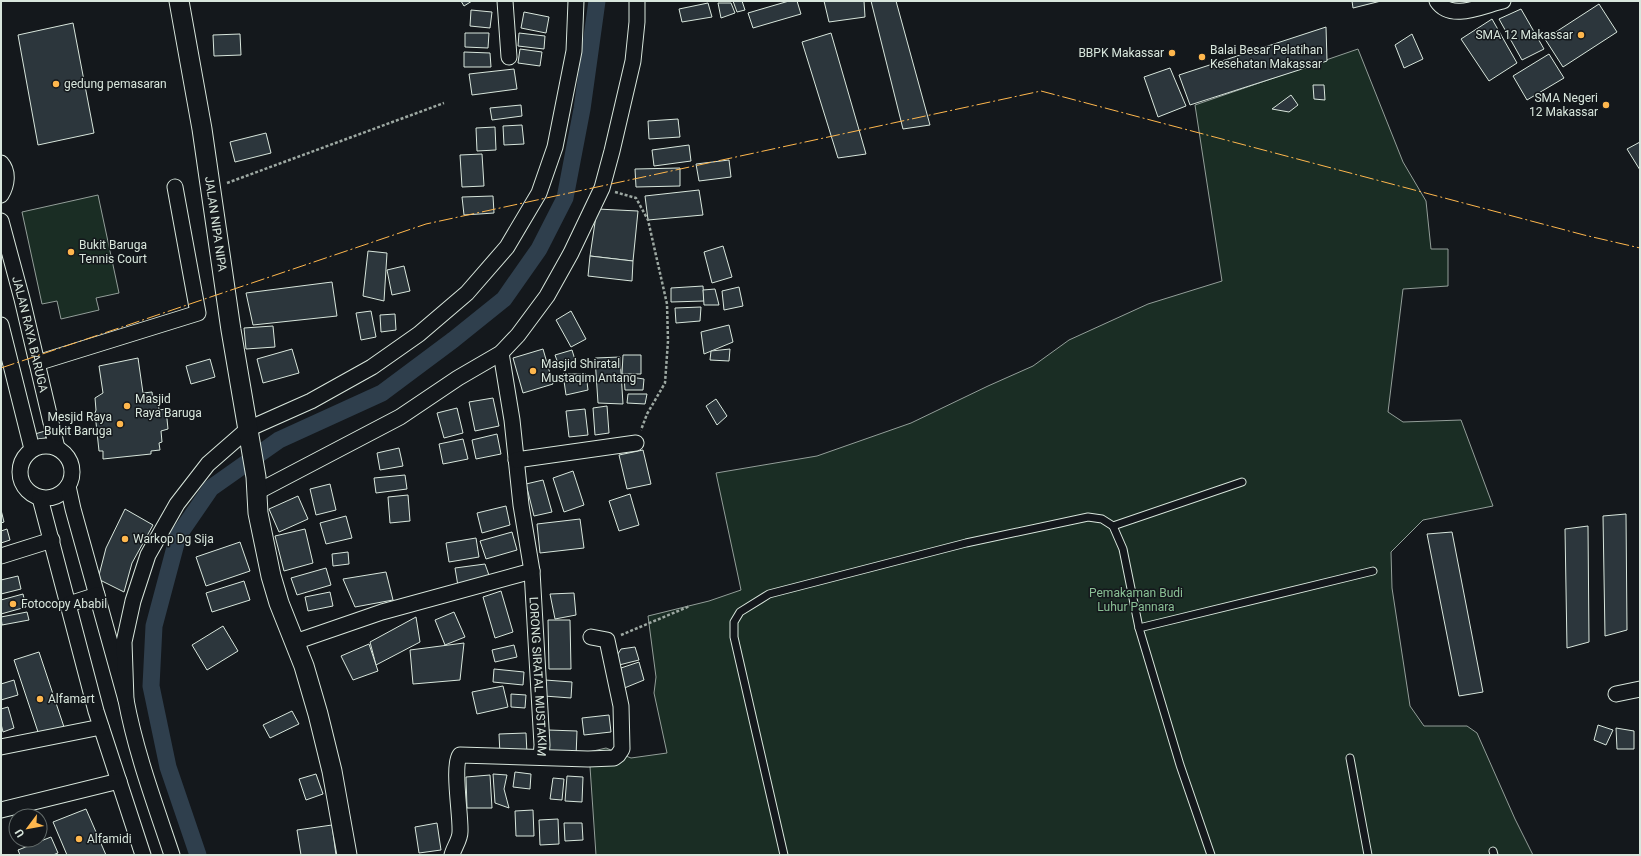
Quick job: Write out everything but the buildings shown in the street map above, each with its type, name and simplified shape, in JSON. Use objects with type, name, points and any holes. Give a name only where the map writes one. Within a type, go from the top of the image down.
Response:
[{"type":"street","name":"JALAN NIPA NIPA","points":[[179,1],[212,188],[231,330],[257,484],[258,513],[270,576],[304,666],[318,714],[332,771],[347,855]]},
{"type":"street","points":[[505,1],[509,57]]},
{"type":"street","points":[[126,700],[124,642],[133,601],[148,555],[177,504],[208,464],[248,429],[311,401],[372,367],[419,334],[467,293],[507,247],[539,193],[555,147],[574,51],[576,1]]},
{"type":"street","points":[[257,484],[400,417],[458,378],[500,353],[518,335],[547,296],[571,253],[602,188],[634,61],[637,1]]},
{"type":"street","points":[[1437,1],[1446,10],[1455,12],[1466,11],[1503,1]]},
{"type":"street","points":[[1,163],[6,174],[6,184],[1,195]]},
{"type":"street","points":[[37,363],[198,313],[175,187]]},
{"type":"street","name":"JALAN RAYA BARUGA","points":[[1,221],[22,299],[57,448]]},
{"type":"street","points":[[2,333],[32,450]]},
{"type":"street","name":"LORONG SIRATAL MUSTAKIM","points":[[452,855],[460,833],[457,793],[457,760],[460,755],[541,757],[542,745],[532,571],[516,460],[512,420],[500,353]]},
{"type":"street","points":[[516,460],[636,443]]},
{"type":"street","points":[[44,446],[57,448],[66,455],[71,465],[72,476],[68,486],[60,494],[51,498],[40,498],[26,490],[20,477],[22,461],[32,450],[44,446]]},
{"type":"street","points":[[68,486],[146,780],[172,855]]},
{"type":"street","points":[[40,498],[101,727],[143,855]]},
{"type":"street","points":[[1,556],[52,540]]},
{"type":"street","points":[[295,642],[382,612],[532,571]]},
{"type":"street","points":[[69,604],[97,595]]},
{"type":"street","points":[[541,757],[588,759],[614,758],[622,749],[621,706],[607,640],[591,637]]},
{"type":"street","points":[[1616,694],[1640,689]]},
{"type":"street","points":[[1,747],[101,727]]},
{"type":"street","points":[[1,810],[119,781]]},
{"type":"lane","points":[[1113,526],[1242,482]]},
{"type":"lane","points":[[784,855],[734,637],[734,622],[740,612],[769,594],[988,538],[1088,517],[1102,519],[1113,526],[1123,549],[1139,628],[1180,765],[1211,855]]},
{"type":"lane","points":[[1139,628],[1373,571]]},
{"type":"lane","points":[[1350,758],[1368,855]]},
{"type":"path","points":[[212,188],[444,103]]},
{"type":"path","points":[[602,188],[636,198],[648,220],[667,304],[668,341],[665,383],[647,414],[636,443]]},
{"type":"path","points":[[607,640],[690,606]]},
{"type":"green space","name":"Pemakaman Budi Luhur Pannara","points":[[1358,49],[1403,162],[1426,201],[1431,249],[1448,249],[1448,286],[1403,289],[1388,412],[1403,422],[1461,420],[1493,506],[1423,520],[1391,552],[1392,588],[1410,706],[1424,726],[1467,726],[1477,733],[1515,819],[1533,855],[596,855],[589,752],[606,748],[631,758],[667,753],[654,693],[656,677],[648,616],[709,601],[741,590],[716,473],[817,456],[911,423],[1033,366],[1069,340],[1148,304],[1222,281],[1195,105]]},
{"type":"green space","name":"Bukit Baruga Tennis Court","points":[[98,195],[119,293],[96,298],[99,310],[61,319],[57,301],[42,304],[22,212]]},
{"type":"waterway","points":[[198,855],[168,767],[151,686],[154,626],[178,536],[211,488],[279,440],[382,393],[453,340],[504,299],[539,249],[565,198],[582,109],[597,1]]},
{"type":"power","points":[[1,368],[426,224],[1041,91],[1584,235],[1640,248]]},
{"type":"place","name":"SMA 12 Makassar","points":[[1581,35]]},
{"type":"place","name":"BBPK Makassar","points":[[1172,53]]},
{"type":"place","name":"Balai Besar Pelatihan Kesehatan Makassar","points":[[1202,57]]},
{"type":"place","name":"gedung pemasaran","points":[[56,84]]},
{"type":"place","name":"SMA Negeri 12 Makassar","points":[[1606,105]]},
{"type":"place","name":"Bukit Baruga Tennis Court","points":[[71,252]]},
{"type":"place","name":"Masjid Shiratal Mustaqim Antang","points":[[533,371]]},
{"type":"place","name":"Masjid Raya Baruga","points":[[127,406]]},
{"type":"place","name":"Mesjid Raya Bukit Baruga","points":[[120,424]]},
{"type":"place","name":"Warkop Dg Sija","points":[[125,539]]},
{"type":"place","name":"Fotocopy Ababil","points":[[13,604]]},
{"type":"place","name":"Alfamart","points":[[40,699]]},
{"type":"place","name":"Alfamidi","points":[[79,839]]}]
